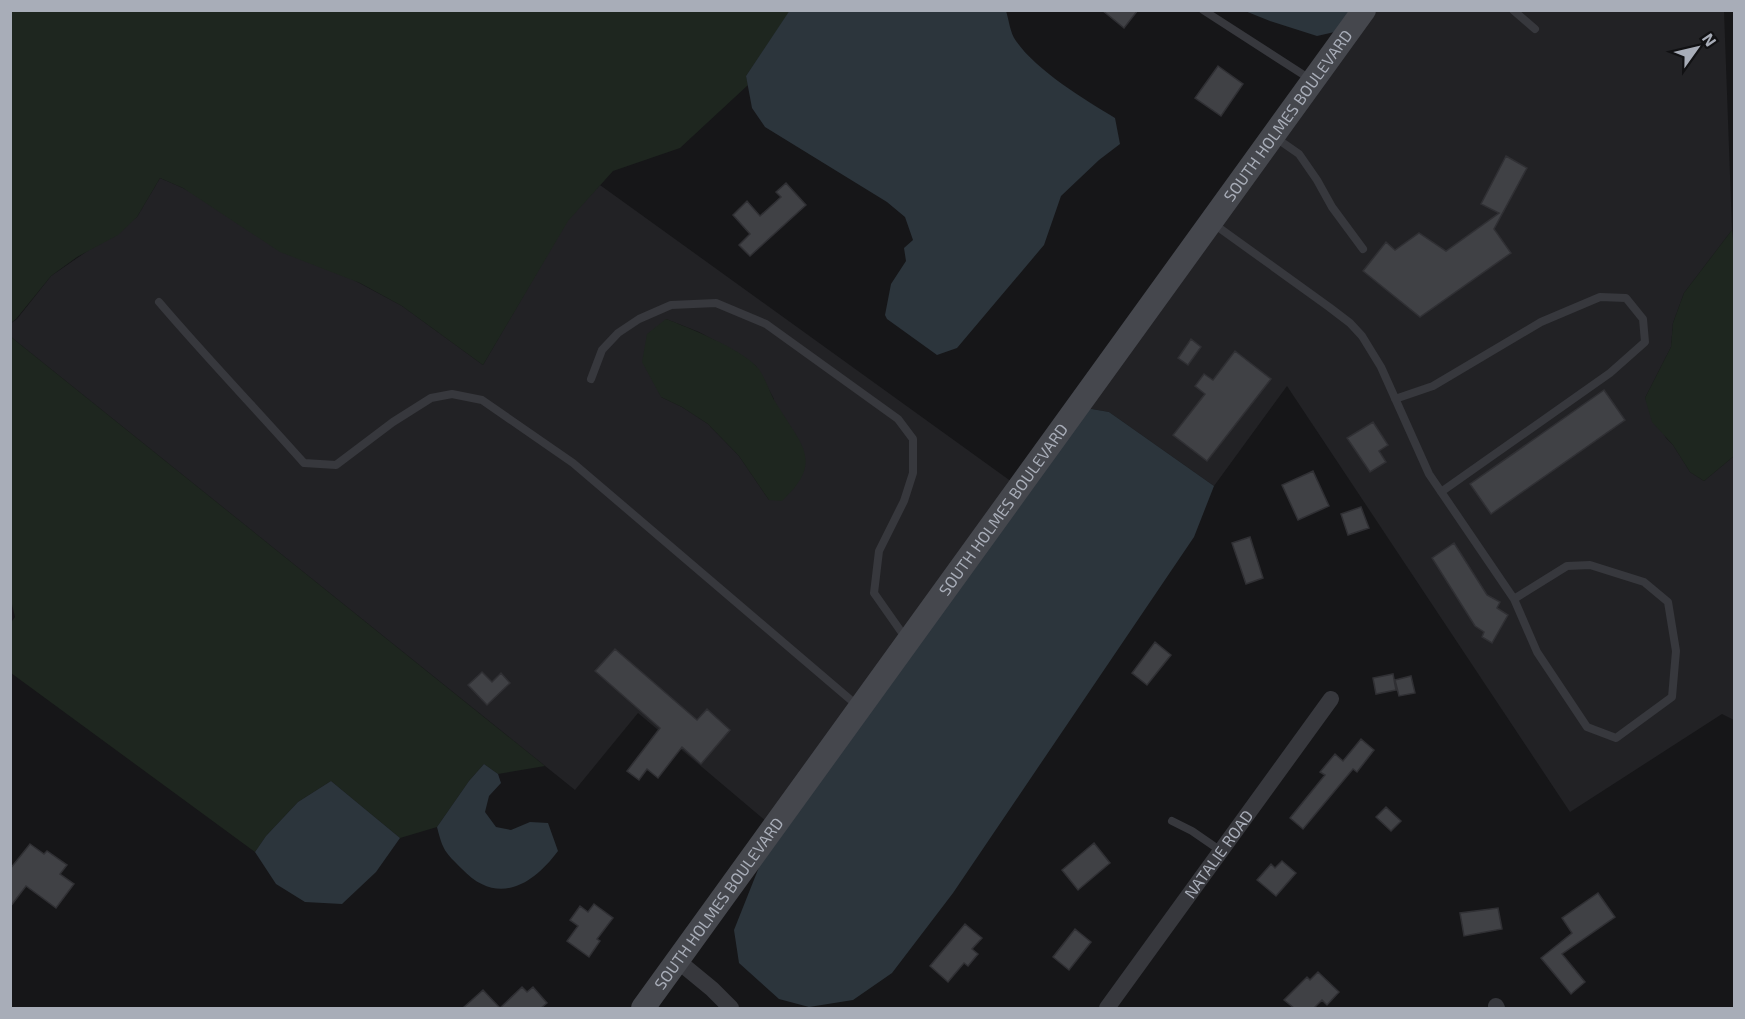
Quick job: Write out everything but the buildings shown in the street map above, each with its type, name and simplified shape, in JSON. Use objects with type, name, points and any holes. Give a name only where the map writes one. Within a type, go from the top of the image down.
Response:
[{"type":"main road","name":"SOUTH HOLMES BOULEVARD","points":[[643,1008],[1364,10]]},
{"type":"street","name":"NATALIE ROAD","points":[[1107,1008],[1331,699]]},
{"type":"street","points":[[678,961],[731,1008]]},
{"type":"lane","points":[[1203,10],[1313,81]]},
{"type":"lane","points":[[1513,10],[1535,29]]},
{"type":"lane","points":[[1273,136],[1299,154],[1332,207],[1363,249]]},
{"type":"lane","points":[[1211,222],[1350,323],[1371,349],[1429,474],[1514,599],[1538,652],[1587,727],[1616,738],[1672,698],[1676,651],[1668,602],[1644,582],[1590,565],[1567,566],[1514,599]]},
{"type":"lane","points":[[1395,399],[1433,386],[1541,322],[1600,297],[1626,298],[1643,320],[1645,342],[1610,373],[1441,492]]},
{"type":"lane","points":[[159,302],[203,354],[248,399],[304,463],[336,465],[393,422],[431,398],[452,394],[482,400],[573,463],[859,707]]},
{"type":"lane","points":[[591,379],[602,350],[618,333],[639,319],[671,305],[716,303],[766,324],[898,419],[913,439],[913,473],[904,501],[879,551],[874,593],[907,640]]},
{"type":"lane","points":[[1172,821],[1192,831],[1221,851]]},
{"type":"shaded area","points":[[790,10],[1006,11],[1014,38],[1036,63],[1062,84],[1115,118],[1120,144],[1099,160],[1061,196],[1044,245],[957,348],[937,355],[887,319],[885,315],[891,284],[906,261],[904,248],[913,240],[905,217],[887,202],[765,127],[752,108],[746,76]]},
{"type":"shaded area","points":[[11,11],[790,11],[746,76],[748,85],[680,148],[613,171],[568,221],[483,365],[402,306],[360,283],[280,252],[183,188],[160,178],[137,217],[118,235],[77,257],[51,276],[11,323]]},
{"type":"shaded area","points":[[1245,11],[1354,11],[1339,31],[1317,36]]},
{"type":"shaded area","points":[[1374,11],[1724,11],[1732,230],[1684,293],[1673,323],[1671,347],[1645,398],[1666,438],[1690,472],[1704,481],[1734,456],[1734,720],[1722,714],[1570,812],[1287,386],[1214,486],[1109,412],[1086,408]]},
{"type":"shaded area","points":[[160,178],[183,188],[402,306],[483,365],[567,221],[600,185],[1012,482],[767,822],[638,713],[575,790],[11,337],[10,324],[17,319],[51,276],[137,217]],"holes":[[[666,319],[699,332],[738,353],[756,366],[774,399],[769,500],[739,456],[708,424],[661,397]]]},
{"type":"shaded area","points":[[1732,230],[1734,249],[1734,456],[1704,481],[1690,472],[1673,445],[1652,422],[1645,398],[1671,347],[1673,323],[1684,293]]},
{"type":"shaded area","points":[[666,319],[738,352],[756,366],[762,374],[800,442],[806,463],[803,475],[782,501],[769,500],[739,456],[708,424],[661,397],[642,362],[647,334]]},
{"type":"shaded area","points":[[11,337],[545,766],[498,774],[484,764],[469,781],[437,827],[400,838],[331,781],[298,802],[266,836],[255,852],[11,673],[10,624],[15,617],[10,596]]},
{"type":"shaded area","points":[[1086,408],[1109,412],[1214,486],[1194,537],[953,893],[892,973],[853,1000],[809,1007],[779,999],[739,963],[734,930],[765,852]]},
{"type":"shaded area","points":[[484,764],[498,774],[501,783],[489,796],[485,812],[496,827],[511,830],[530,822],[548,823],[558,851],[537,874],[513,887],[501,889],[488,887],[475,880],[445,851],[437,827],[469,781]]},
{"type":"shaded area","points":[[331,781],[400,838],[376,872],[342,904],[305,902],[276,884],[255,852],[266,836],[298,802]]}]
